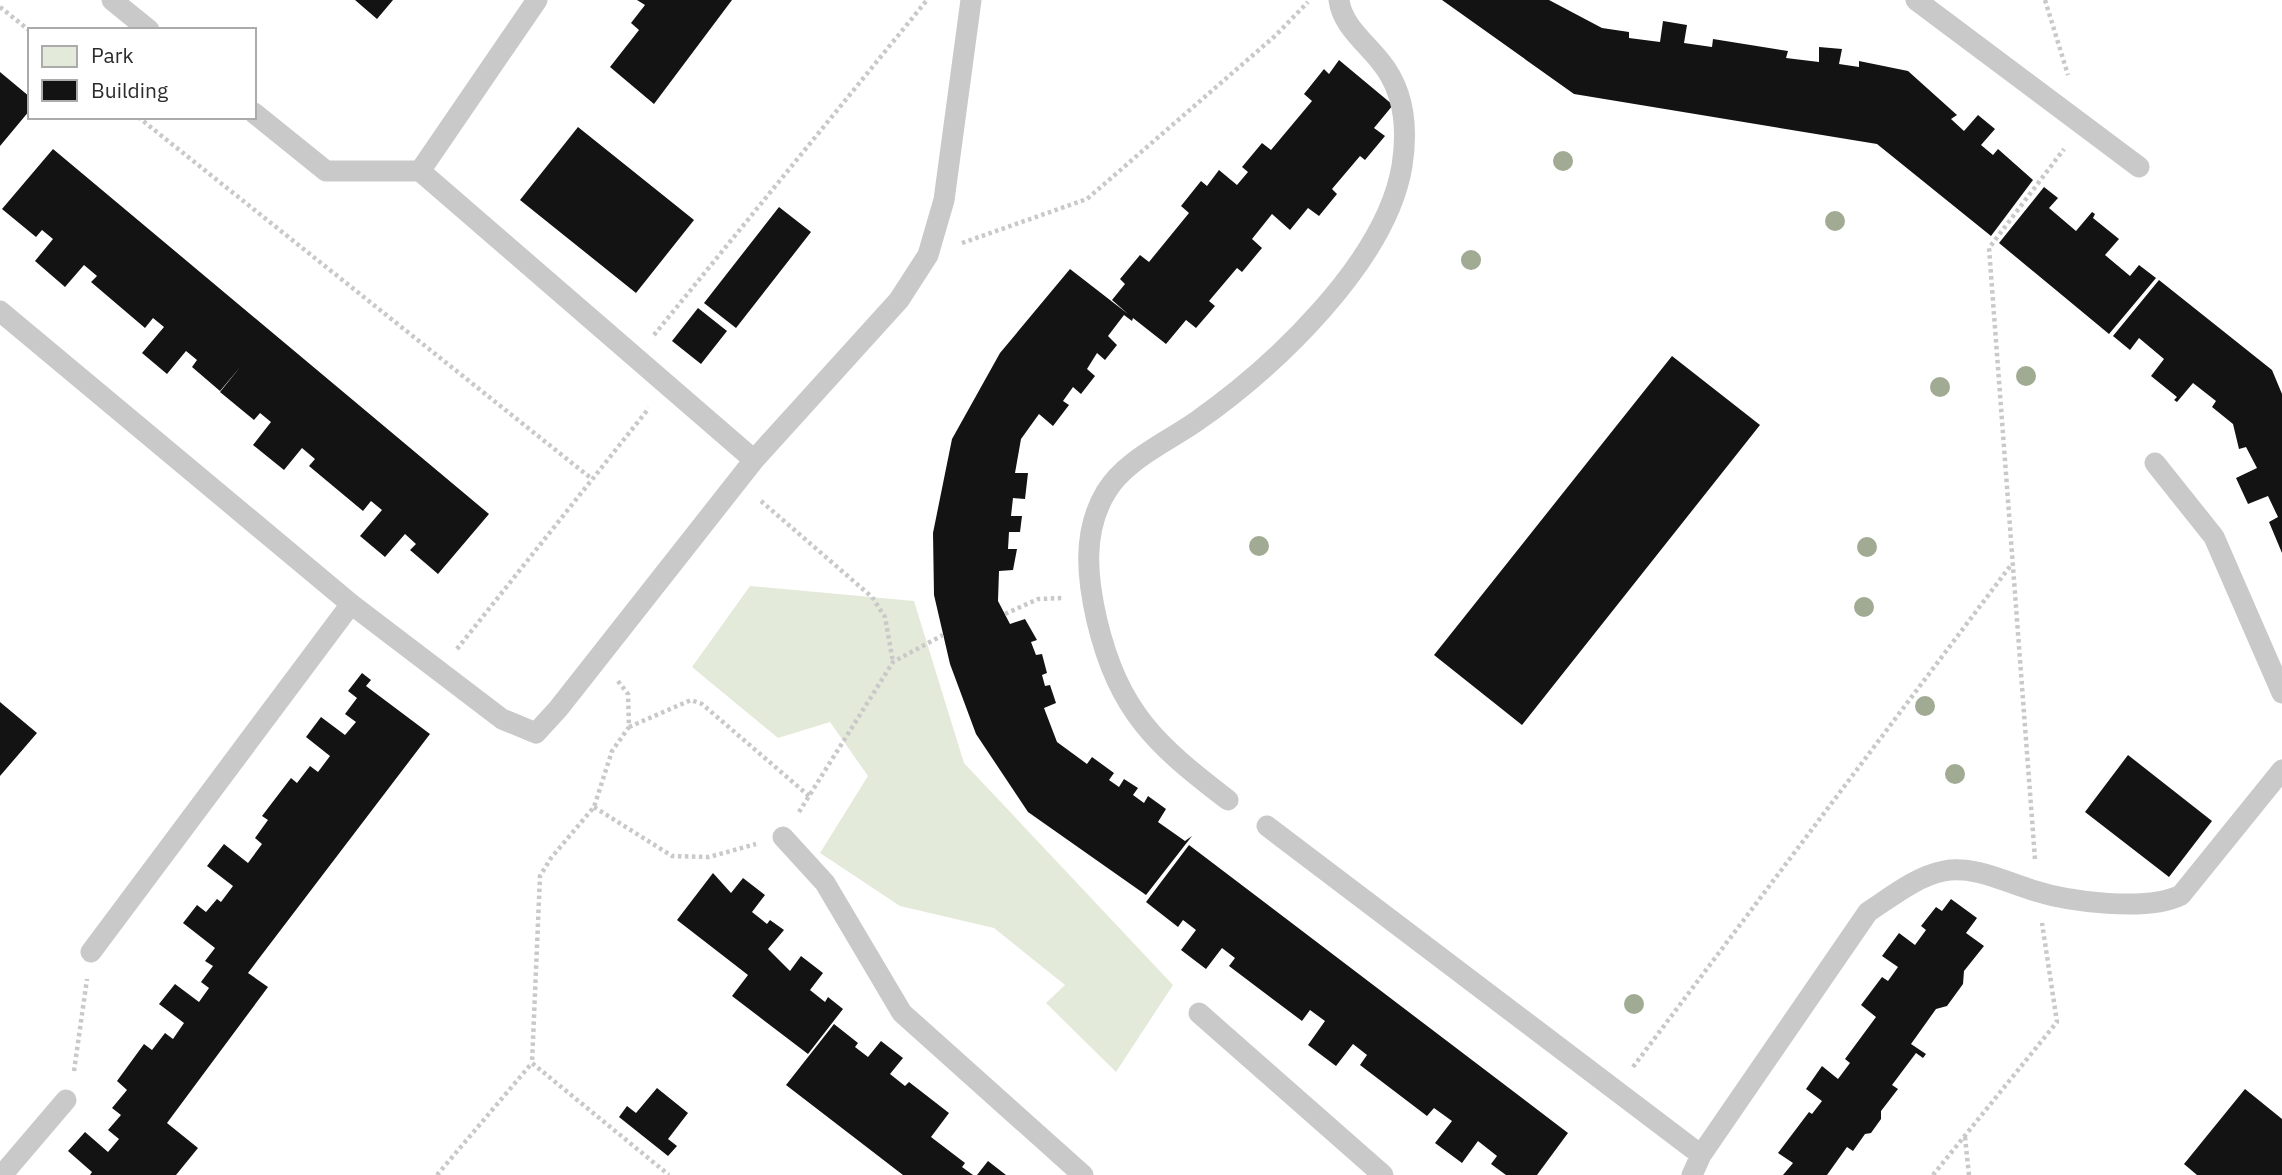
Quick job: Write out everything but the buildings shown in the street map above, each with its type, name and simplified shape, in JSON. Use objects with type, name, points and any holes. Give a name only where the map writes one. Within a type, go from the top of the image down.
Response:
[{"type":"lane","points":[[112,0],[147,28]]},
{"type":"lane","points":[[420,171],[537,0]]},
{"type":"lane","points":[[0,311],[351,604],[502,719],[536,733],[754,460],[899,300],[928,255],[943,201],[971,0]]},
{"type":"lane","points":[[1228,800],[1175,760],[1136,717],[1105,656],[1092,597],[1088,554],[1092,522],[1107,491],[1129,466],[1244,386],[1310,322],[1374,240],[1392,201],[1402,169],[1406,137],[1403,106],[1396,84],[1348,24],[1339,0]]},
{"type":"lane","points":[[1916,0],[2139,167]]},
{"type":"lane","points":[[256,115],[326,171],[420,171],[754,460]]},
{"type":"lane","points":[[2155,463],[2214,537],[2282,693]]},
{"type":"lane","points":[[91,952],[351,604]]},
{"type":"lane","points":[[1692,1175],[1701,1155],[1868,912],[1905,888],[1943,871],[1967,870],[2037,892],[2087,901],[2166,902],[2181,895],[2282,770]]},
{"type":"lane","points":[[1267,825],[1701,1155]]},
{"type":"lane","points":[[783,837],[825,883],[902,1013],[1083,1175]]},
{"type":"lane","points":[[1199,1013],[1383,1175]]},
{"type":"lane","points":[[2,1175],[66,1100]]},
{"type":"path","points":[[636,358],[927,0]]},
{"type":"path","points":[[928,255],[1087,199],[1275,36],[1309,0]]},
{"type":"path","points":[[1933,1175],[2057,1022],[2037,892],[1989,248],[2083,123],[2045,0]]},
{"type":"path","points":[[0,8],[28,29]]},
{"type":"path","points":[[141,119],[592,479]]},
{"type":"path","points":[[638,399],[659,416]]},
{"type":"path","points":[[439,672],[649,408]]},
{"type":"path","points":[[738,480],[872,597],[885,617],[893,662]]},
{"type":"path","points":[[1616,1089],[2011,564]]},
{"type":"path","points":[[1005,614],[1038,599],[1092,597]]},
{"type":"path","points":[[594,807],[672,856],[709,857],[783,837],[893,662],[943,635]]},
{"type":"path","points":[[598,657],[628,694],[629,727]]},
{"type":"path","points":[[437,1175],[531,1063],[540,876],[551,858],[594,807],[612,751],[629,727],[691,699],[702,704],[808,796]]},
{"type":"path","points":[[74,1076],[91,952]]},
{"type":"path","points":[[531,1063],[669,1175]]},
{"type":"path","points":[[1965,1136],[1969,1175]]},
{"type":"green space","points":[[750,586],[914,601],[964,763],[1173,985],[1116,1072],[1046,1003],[1065,985],[994,928],[900,906],[820,853],[868,776],[830,722],[778,738],[692,667]]}]
